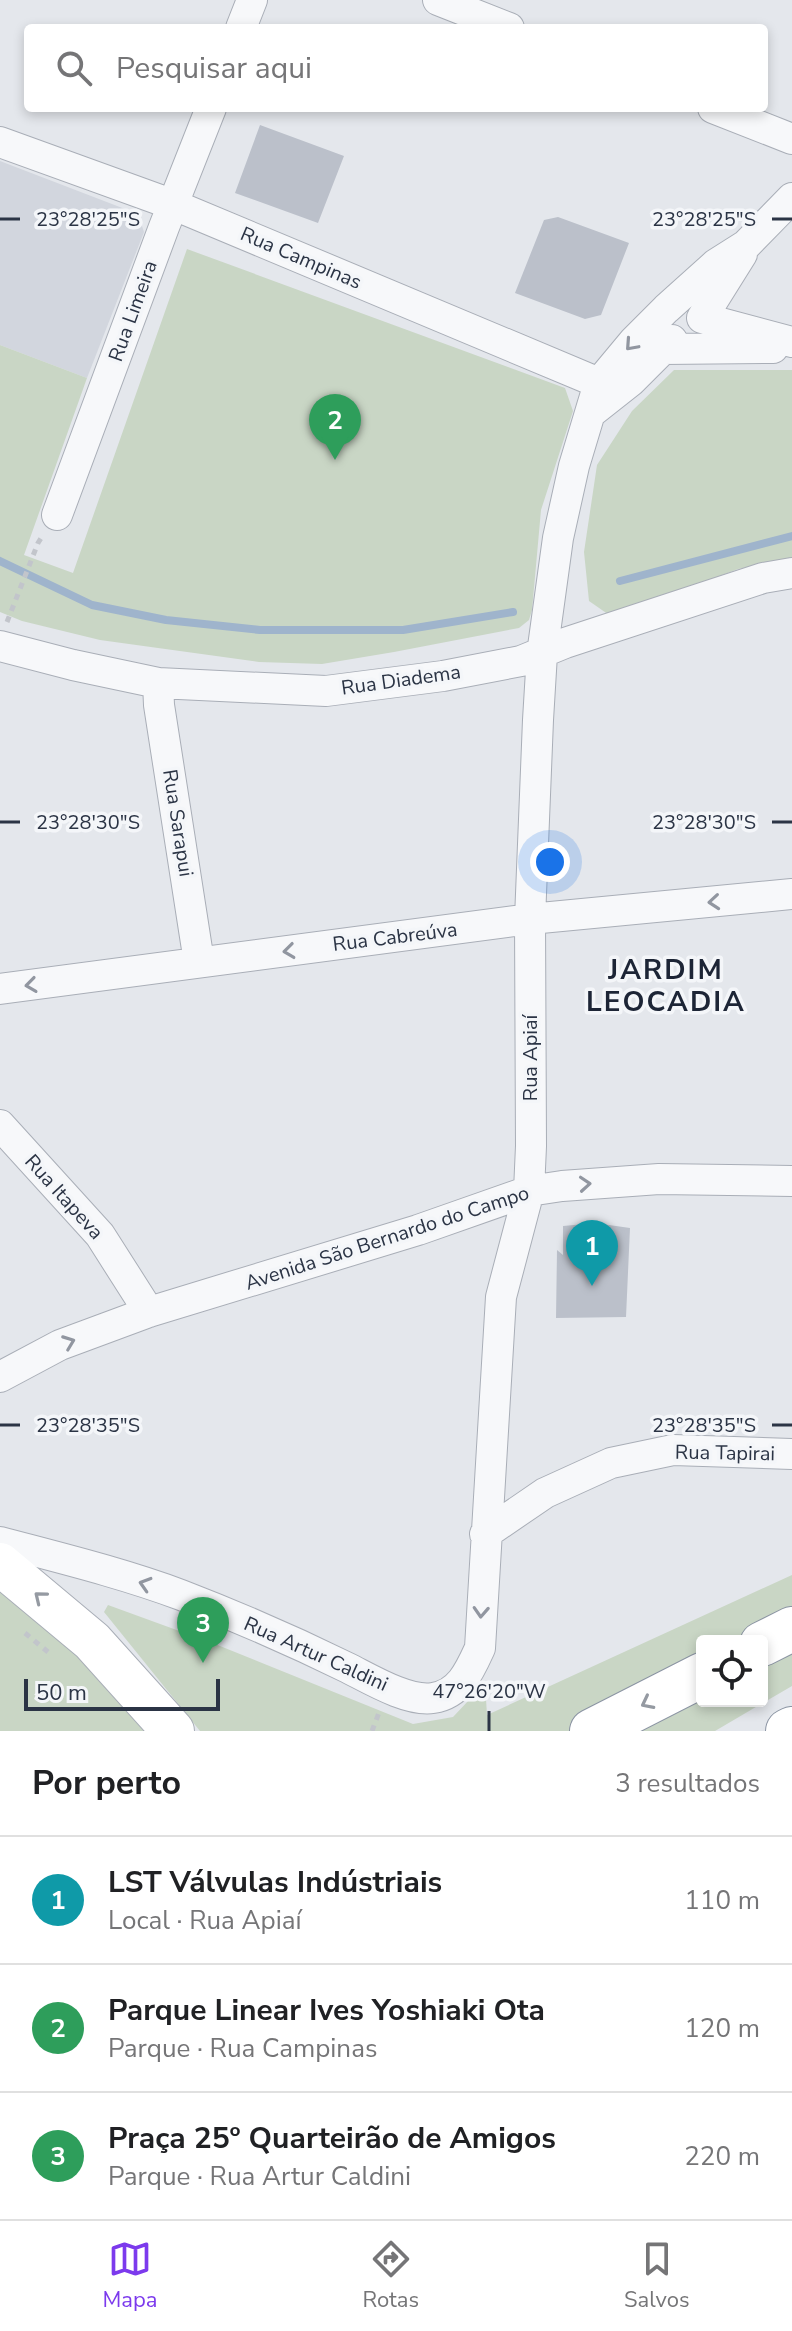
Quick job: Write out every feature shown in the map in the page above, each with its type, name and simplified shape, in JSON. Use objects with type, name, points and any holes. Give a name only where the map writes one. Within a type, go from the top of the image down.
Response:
[{"type":"highway","points":[[768,1641],[792,1629]]},
{"type":"highway","points":[[592,1731],[696,1678]]},
{"type":"main road","points":[[0,1564],[92,1641],[173,1731]]},
{"type":"street","points":[[243,24],[252,0]]},
{"type":"street","points":[[438,0],[499,24]]},
{"type":"street","name":"Rua Limeira","points":[[57,515],[209,112]]},
{"type":"street","points":[[723,112],[792,139]]},
{"type":"street","name":"Rua Campinas","points":[[0,142],[174,205],[599,383]]},
{"type":"street","points":[[599,383],[634,341],[671,305],[716,264],[746,245],[792,198]]},
{"type":"street","points":[[702,318],[746,245]]},
{"type":"street","points":[[589,415],[631,381],[668,345],[695,337],[702,326],[702,318],[696,308],[691,304],[671,305]]},
{"type":"street","points":[[668,345],[661,321],[671,305]]},
{"type":"street","points":[[702,318],[792,344]]},
{"type":"street","points":[[668,345],[767,349],[792,344]]},
{"type":"street","name":"Rua Apiaí","points":[[450,1692],[469,1674],[480,1648],[501,1297],[529,1191],[530,919],[542,654],[558,538],[599,383]]},
{"type":"street","name":"Rua Diadema","points":[[3,636],[73,665],[158,683],[326,691],[443,676],[521,661],[565,643],[763,578],[792,573]]},
{"type":"street","name":"Rua Sarapui","points":[[158,683],[199,962]]},
{"type":"street","name":"Rua Cabreúva","points":[[0,989],[530,919],[792,894]]},
{"type":"street","name":"Rua Itapeva","points":[[0,1125],[100,1235],[149,1312]]},
{"type":"street","name":"Avenida São Bernardo do Campo","points":[[0,1377],[60,1345],[149,1312],[418,1230],[529,1191],[659,1179],[792,1181]]},
{"type":"street","name":"Rua Tapirai","points":[[485,1534],[545,1493],[611,1463],[673,1450],[792,1454]]},
{"type":"street","name":"Rua Artur Caldini","points":[[0,1542],[179,1594],[292,1641],[414,1698],[432,1698],[450,1692]]},
{"type":"path","points":[[3,636],[38,543]]},
{"type":"shaded area","points":[[0,161],[138,214],[144,232],[87,378],[0,345]]},
{"type":"green space","points":[[187,249],[565,388],[573,411],[541,510],[529,620],[519,628],[322,664],[259,662],[100,640],[22,621],[0,612],[0,345],[87,378],[24,555],[73,573]]},
{"type":"green space","points":[[674,370],[792,370],[792,558],[738,569],[612,617],[589,601],[584,552],[597,465],[632,411]]},
{"type":"green space","points":[[792,1575],[792,1614],[752,1635],[696,1635],[696,1664],[569,1731],[200,1731],[104,1612],[108,1605],[215,1644],[413,1724],[453,1717],[485,1683],[487,1715]]},
{"type":"green space","points":[[0,1585],[46,1622],[152,1731],[0,1731]]},
{"type":"green space","points":[[792,1647],[792,1686],[768,1700],[768,1660]]},
{"type":"green space","points":[[696,1697],[696,1707],[756,1707],[715,1731],[631,1731]]},
{"type":"building","points":[[260,125],[344,156],[318,223],[235,193]]},
{"type":"building","points":[[558,217],[629,243],[601,315],[585,319],[515,293],[544,220]]},
{"type":"building","points":[[595,1223],[630,1228],[626,1317],[556,1318],[557,1250],[563,1255],[563,1226]]},
{"type":"waterway","points":[[620,581],[792,536]]},
{"type":"waterway","points":[[0,561],[92,605],[166,620],[260,630],[403,630],[513,612]]},
{"type":"place","name":"Parque Linear Ives Yoshiaki Ota","points":[[335,460]]},
{"type":"place","name":"LST Válvulas Indústriais","points":[[592,1286]]},
{"type":"place","name":"Praça 25º Quarteirão de Amigos","points":[[203,1663]]},
{"type":"district","name":"JARDIM LEOCADIA","points":[[666,986]]}]
